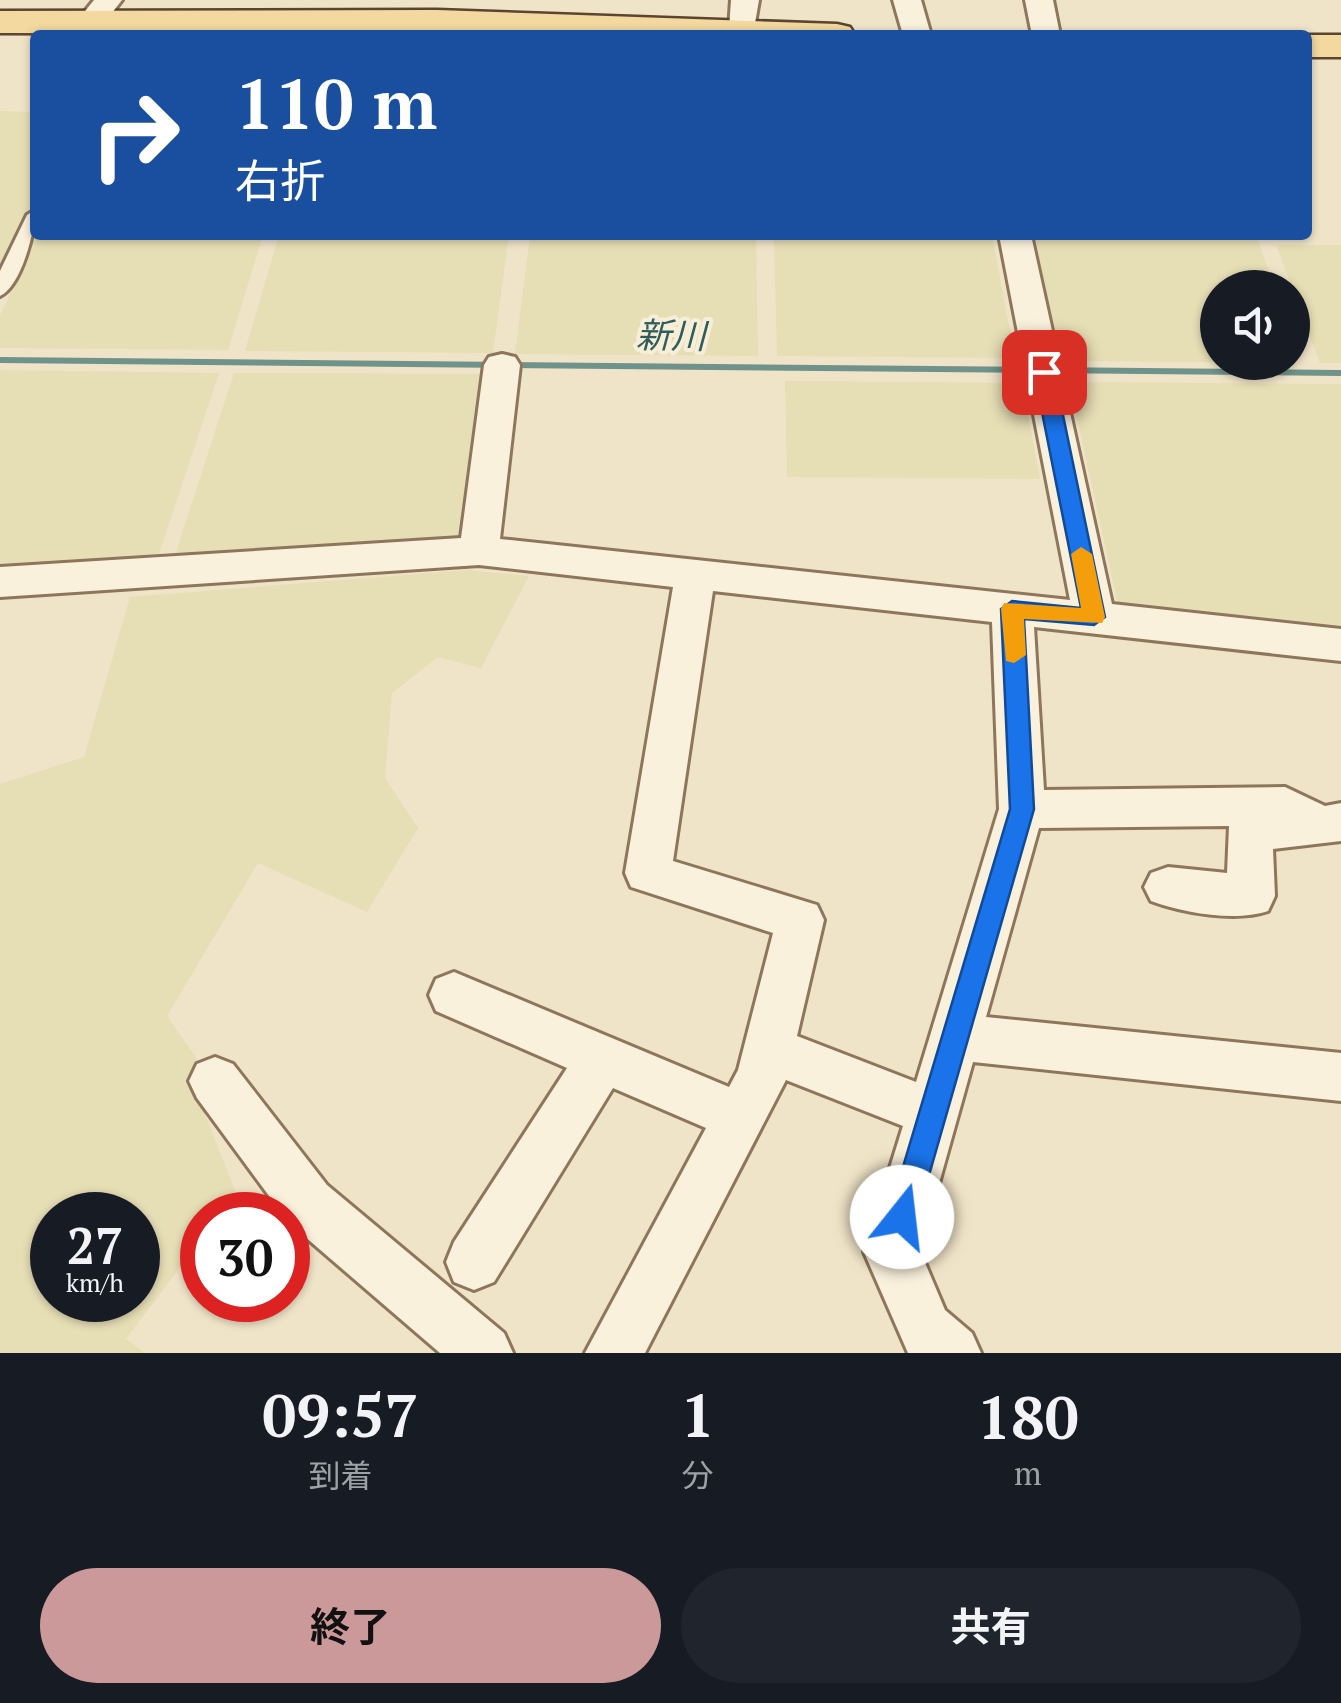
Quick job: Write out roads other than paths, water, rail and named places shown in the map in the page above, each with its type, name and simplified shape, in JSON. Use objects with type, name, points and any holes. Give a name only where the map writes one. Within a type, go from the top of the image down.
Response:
[{"type":"main road","points":[[0,22],[100,10],[437,20],[744,15],[814,30]]},
{"type":"street","points":[[907,0],[916,30]]},
{"type":"street","points":[[1040,0],[1045,30]]},
{"type":"street","points":[[1016,240],[1094,617]]},
{"type":"street","points":[[479,551],[502,365]]},
{"type":"street","points":[[0,582],[479,551],[1341,645]]},
{"type":"street","points":[[614,1353],[762,1076],[800,920],[648,873],[695,577]]},
{"type":"street","points":[[952,1353],[925,1330],[892,1252],[1022,809],[1012,609]]},
{"type":"street","points":[[1022,809],[1285,806],[1331,824]]},
{"type":"street","points":[[1168,887],[1251,896],[1249,831],[1331,824]]},
{"type":"street","points":[[454,996],[740,1117]]},
{"type":"street","points":[[956,1038],[1341,1077]]},
{"type":"street","points":[[768,1049],[933,1113]]},
{"type":"street","points":[[474,1262],[602,1059]]},
{"type":"street","points":[[215,1080],[308,1204],[484,1353]]},
{"type":"lane","points":[[0,290],[30,226]]},
{"type":"waterway","name":"新川","points":[[0,360],[1341,373]]}]
